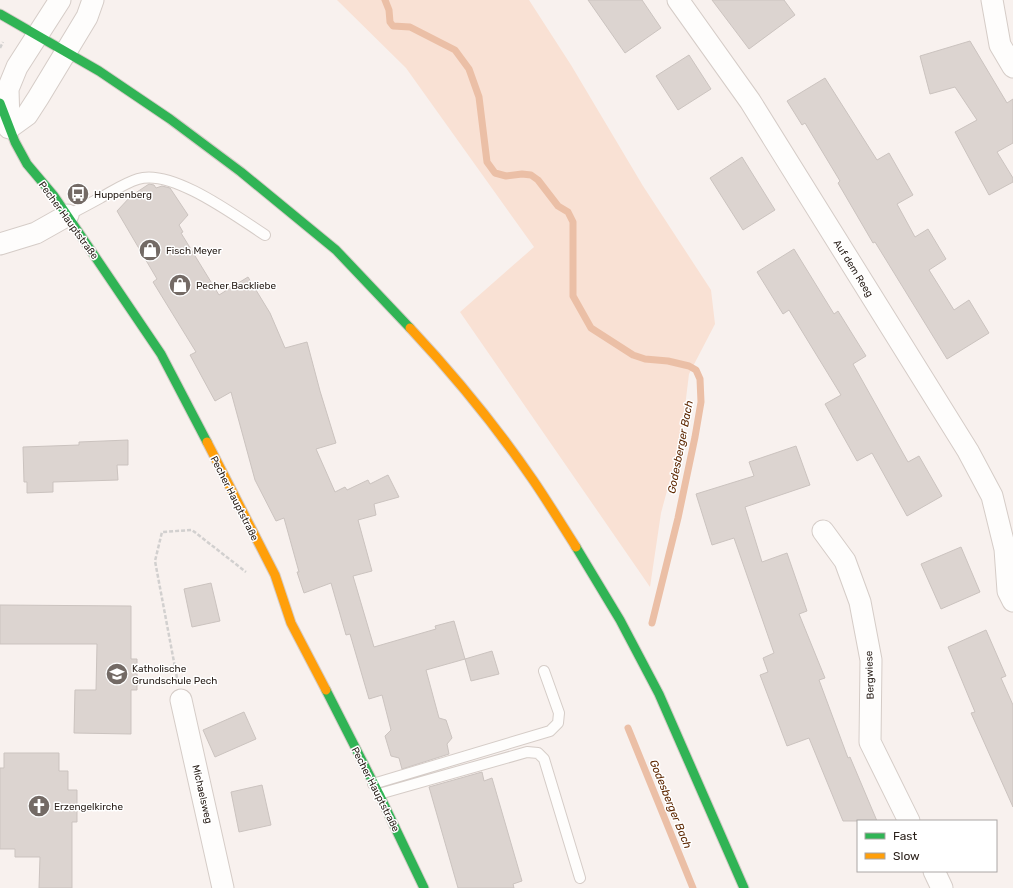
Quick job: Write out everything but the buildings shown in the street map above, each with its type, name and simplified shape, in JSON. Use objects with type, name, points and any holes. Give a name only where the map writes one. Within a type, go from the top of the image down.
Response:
[{"type":"main road","points":[[0,14],[99,71],[170,119],[241,172],[336,250],[426,345],[481,410],[533,480],[581,554],[620,620],[659,694],[744,888]]},
{"type":"main road","name":"Pecher Hauptstraße","points":[[0,102],[5,127],[27,164],[54,196],[161,354],[275,575],[290,623],[374,784],[424,888]]},
{"type":"street","name":"Pecher Hauptstraße","points":[[5,127],[8,89],[17,67],[60,0]]},
{"type":"street","points":[[5,127],[27,115],[87,17],[93,0]]},
{"type":"street","name":"Auf dem Reeg","points":[[678,0],[750,101],[968,451],[992,496],[1009,545],[1008,591],[1013,601]]},
{"type":"street","points":[[992,0],[1000,45],[1013,67]]},
{"type":"street","points":[[0,244],[36,233],[68,216]]},
{"type":"street","name":"Bergwiese","points":[[823,531],[845,561],[860,602],[871,660],[870,742],[909,820]]},
{"type":"street","name":"Michaelsweg","points":[[181,700],[223,888]]},
{"type":"street","points":[[934,872],[942,888]]},
{"type":"lane","points":[[68,216],[140,178],[158,178],[184,186],[215,202],[265,235]]},
{"type":"lane","points":[[374,784],[550,732],[558,724],[559,712],[544,671]]},
{"type":"lane","points":[[379,794],[527,752],[538,753],[544,759],[580,878]]},
{"type":"path","points":[[181,700],[155,561],[162,532],[192,530],[250,576],[278,585]]},
{"type":"shaded area","points":[[337,0],[529,0],[571,65],[643,186],[711,290],[715,324],[689,374],[681,439],[661,513],[650,587],[460,312],[534,247],[406,68]]},
{"type":"waterway","name":"Godesberger Bach","points":[[385,0],[389,10],[390,22],[393,26],[410,27],[455,50],[469,69],[479,97],[487,162],[495,173],[506,176],[522,174],[531,175],[538,180],[558,206],[568,212],[573,222],[573,296],[591,328],[633,355],[645,359],[668,361],[689,366],[696,370],[700,379],[701,402],[695,437],[678,518],[652,623]]},
{"type":"waterway","name":"Godesberger Bach","points":[[628,728],[693,888]]},
{"type":"traffic: fast","points":[[0,14],[99,71],[170,119],[241,172],[336,250],[410,328]]},
{"type":"traffic: fast","points":[[0,103],[15,142],[27,164],[54,196],[161,354],[207,442]]},
{"type":"traffic: fast","points":[[576,547],[620,620],[659,694],[744,888]]},
{"type":"traffic: fast","points":[[326,690],[379,794],[424,888]]},
{"type":"traffic: slow","points":[[410,328],[443,364],[504,440],[539,488],[576,547]]},
{"type":"traffic: slow","points":[[207,442],[275,575],[291,623],[326,690]]},
{"type":"place","name":"Huppenberg","points":[[78,194]]},
{"type":"place","name":"Fisch Meyer","points":[[150,250]]},
{"type":"place","name":"Pecher Backliebe","points":[[180,285]]},
{"type":"place","name":"Katholische Grundschule Pech","points":[[117,674]]},
{"type":"place","name":"Erzengelkirche","points":[[39,806]]}]
